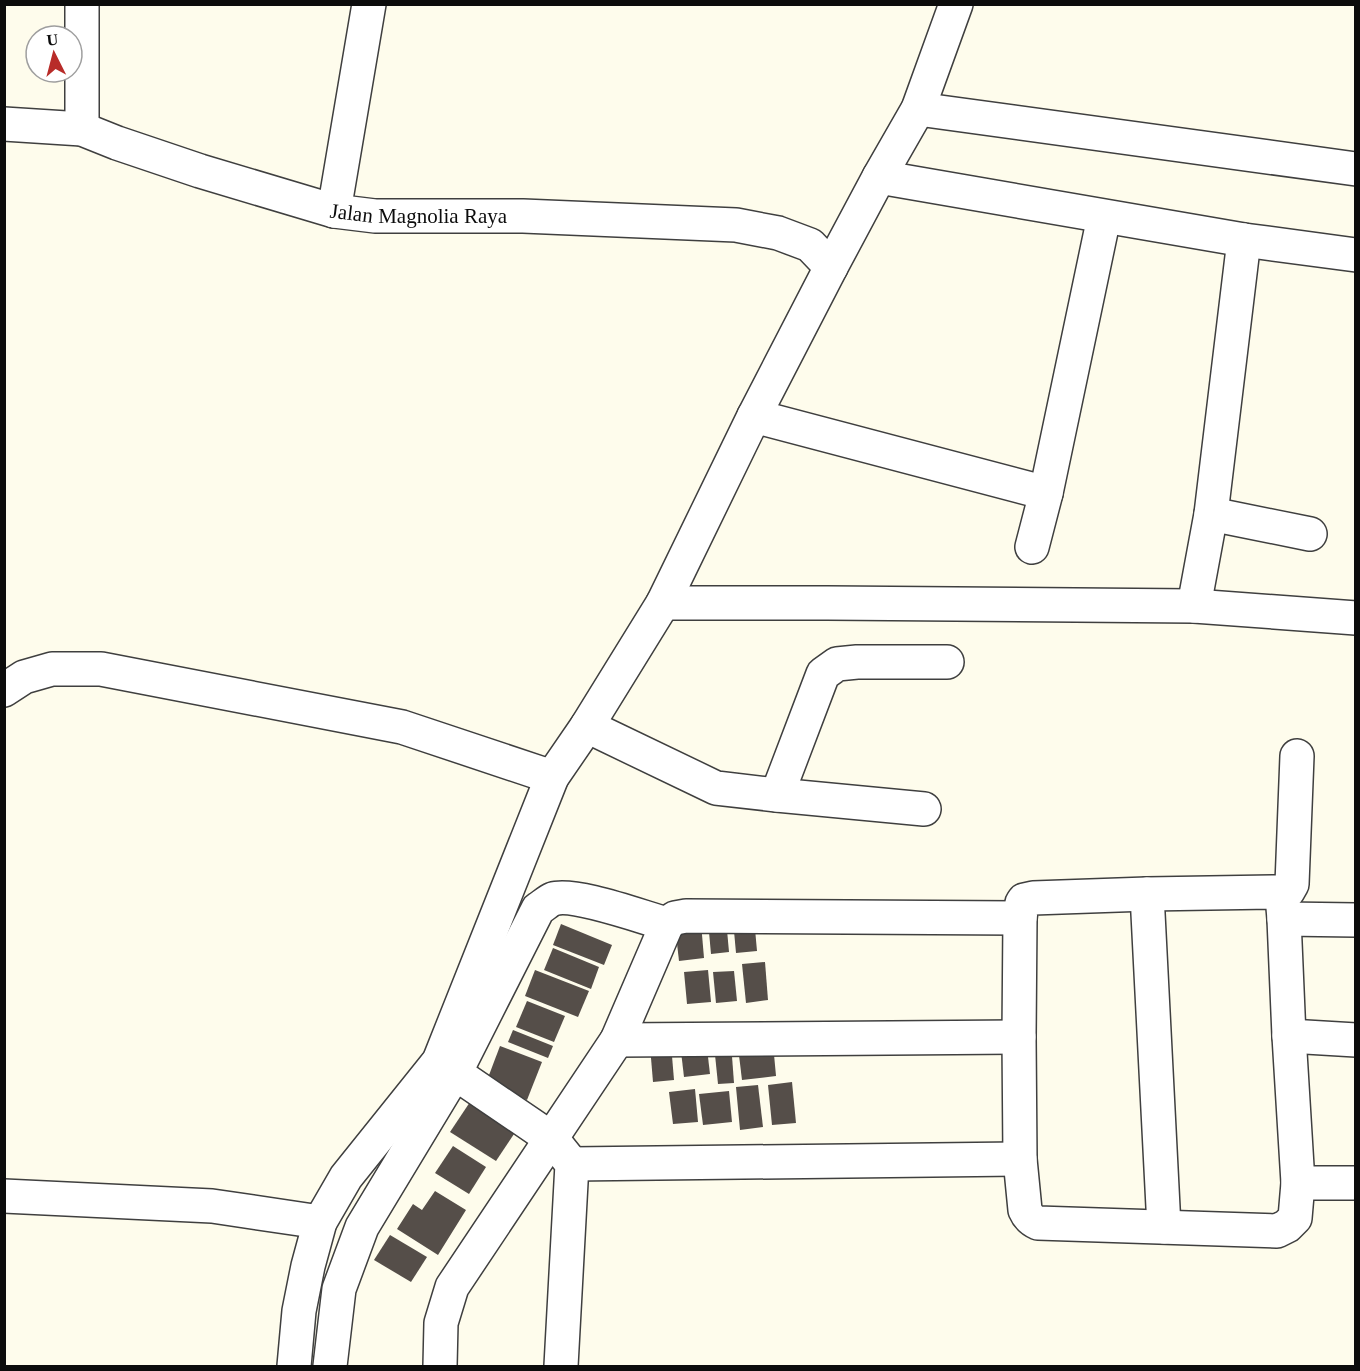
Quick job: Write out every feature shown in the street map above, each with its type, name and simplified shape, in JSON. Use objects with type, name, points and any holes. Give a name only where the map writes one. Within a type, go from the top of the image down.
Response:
[{"type":"street","points":[[82,4],[82,129]]},
{"type":"street","points":[[334,212],[369,4]]},
{"type":"street","points":[[294,1366],[305,1277],[320,1222],[346,1177],[447,1067],[552,777],[663,603],[754,416],[879,177],[918,109],[956,4]]},
{"type":"street","points":[[918,109],[1356,169]]},
{"type":"street","name":"Jalan Magnolia Raya","points":[[4,124],[82,129],[191,168],[334,212],[375,216],[523,216],[736,225],[778,233],[810,245],[831,267]]},
{"type":"street","points":[[879,177],[1244,240],[1356,255]]},
{"type":"street","points":[[1032,547],[1046,493],[1104,217]]},
{"type":"street","points":[[1194,606],[1211,514],[1244,240]]},
{"type":"street","points":[[754,416],[1046,493]]},
{"type":"street","points":[[1211,514],[1310,534]]},
{"type":"street","points":[[663,603],[1194,606],[1356,618]]},
{"type":"street","points":[[777,795],[823,674],[837,664],[857,662],[947,662]]},
{"type":"street","points":[[4,690],[24,677],[51,669],[101,669],[402,728],[552,777]]},
{"type":"street","points":[[586,726],[716,788],[924,809]]},
{"type":"street","points":[[1283,907],[1292,884],[1297,756]]},
{"type":"street","points":[[1278,892],[1283,907],[1298,1183],[1295,1218],[1287,1226],[1277,1231],[1031,1220],[1025,1210],[1020,1159],[1019,1037],[1022,903],[1026,899],[1278,892]]},
{"type":"street","points":[[1147,894],[1164,1227]]},
{"type":"street","points":[[330,1366],[339,1289],[362,1227],[447,1067],[538,909],[554,899],[570,898],[667,924]]},
{"type":"street","points":[[1283,907],[1356,920]]},
{"type":"street","points":[[440,1366],[441,1323],[452,1287],[617,1041],[667,924],[675,918],[686,916],[1020,918]]},
{"type":"street","points":[[1289,1036],[1356,1040]]},
{"type":"street","points":[[617,1041],[1019,1037]]},
{"type":"street","points":[[447,1067],[552,1139],[572,1164],[561,1366]]},
{"type":"street","points":[[572,1164],[1020,1159]]},
{"type":"street","points":[[1298,1183],[1356,1183]]},
{"type":"street","points":[[4,1196],[212,1206],[320,1222]]},
{"type":"building","points":[[754,918],[757,951],[736,953],[733,920]]},
{"type":"building","points":[[726,919],[729,952],[711,954],[708,921]]},
{"type":"building","points":[[701,923],[704,958],[679,961],[675,926]]},
{"type":"building","points":[[561,924],[612,945],[604,965],[553,945]]},
{"type":"building","points":[[553,948],[599,967],[591,989],[544,970]]},
{"type":"building","points":[[765,962],[768,1000],[746,1003],[742,964]]},
{"type":"building","points":[[535,970],[589,991],[578,1017],[525,996]]},
{"type":"building","points":[[708,970],[711,1002],[687,1004],[684,972]]},
{"type":"building","points":[[734,971],[737,1001],[716,1003],[713,972]]},
{"type":"building","points":[[527,1001],[565,1016],[554,1042],[516,1027]]},
{"type":"building","points":[[513,1030],[553,1046],[548,1058],[508,1042]]},
{"type":"building","points":[[706,1040],[710,1074],[684,1077],[680,1043]]},
{"type":"building","points":[[731,1043],[734,1083],[718,1084],[714,1045]]},
{"type":"building","points":[[671,1044],[674,1080],[653,1082],[650,1046]]},
{"type":"building","points":[[773,1044],[776,1076],[742,1080],[738,1047]]},
{"type":"building","points":[[500,1046],[542,1062],[527,1100],[486,1083]]},
{"type":"building","points":[[792,1082],[796,1123],[772,1125],[768,1085]]},
{"type":"building","points":[[758,1085],[763,1127],[740,1130],[736,1087]]},
{"type":"building","points":[[695,1089],[698,1122],[673,1124],[669,1092]]},
{"type":"building","points":[[729,1091],[732,1122],[703,1125],[699,1094]]},
{"type":"building","points":[[470,1102],[516,1131],[496,1161],[450,1132]]},
{"type":"building","points":[[453,1146],[486,1167],[469,1194],[435,1173]]},
{"type":"building","points":[[435,1191],[466,1210],[438,1255],[397,1229],[413,1204],[422,1210]]},
{"type":"building","points":[[390,1235],[427,1257],[411,1282],[374,1260]]}]
